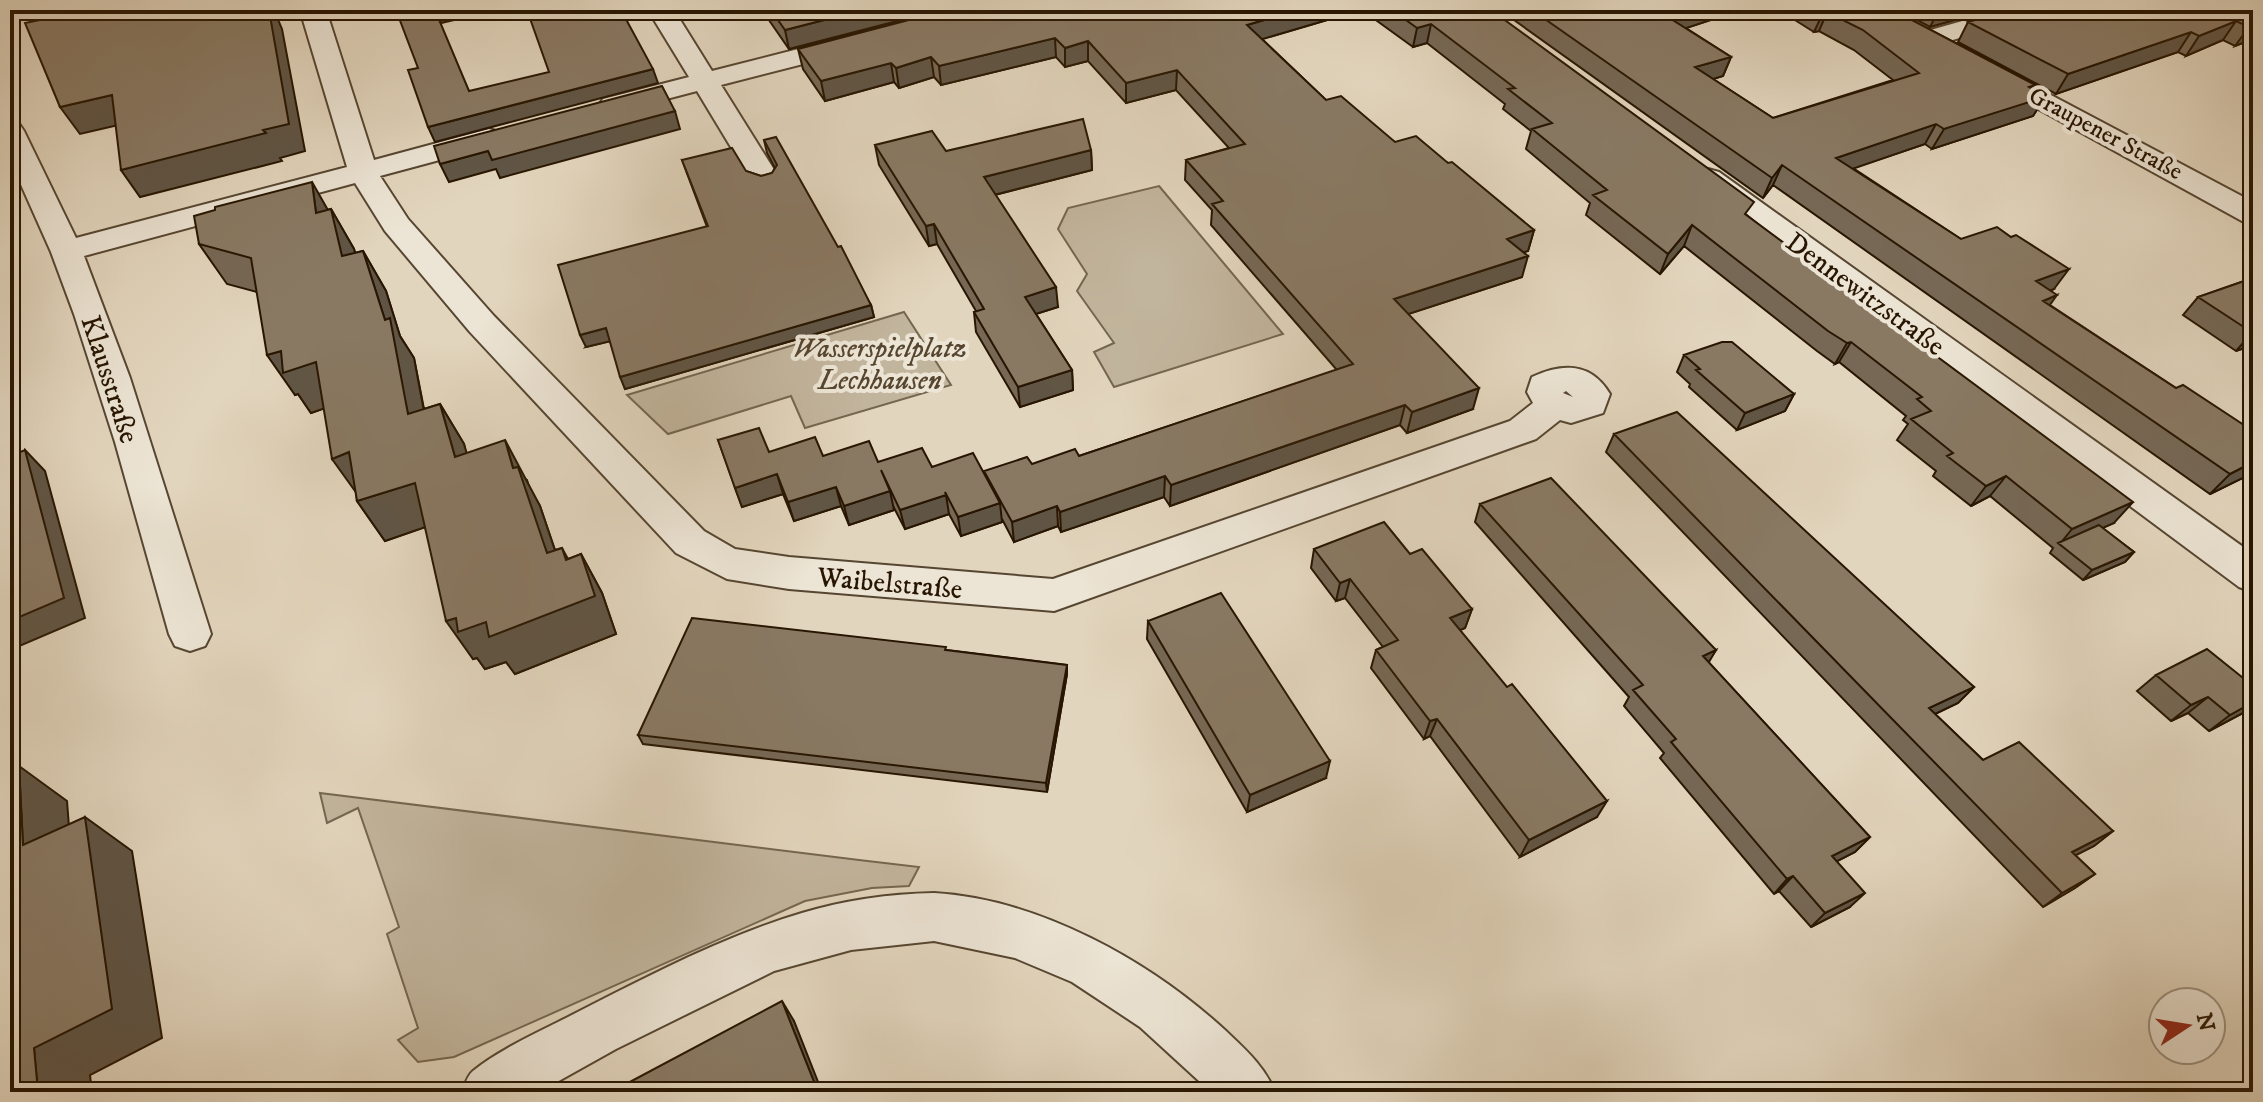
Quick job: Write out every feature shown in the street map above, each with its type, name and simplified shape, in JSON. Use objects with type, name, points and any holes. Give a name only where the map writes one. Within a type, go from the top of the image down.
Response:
[{"type":"street","name":"Waibelstraße","points":[[313,10],[363,172],[396,224],[482,324],[690,542],[727,563],[789,573],[1054,595],[1523,430],[1555,405]]},
{"type":"street","points":[[661,10],[702,82],[763,176]]},
{"type":"street","points":[[1929,39],[2028,10]]},
{"type":"street","name":"Graupener Straße","points":[[1901,24],[2253,214]]},
{"type":"street","points":[[581,114],[883,35]]},
{"type":"street","points":[[68,250],[520,130]]},
{"type":"street","name":"Klausstraße","points":[[10,131],[68,250],[190,634]]},
{"type":"street","name":"Dennewitzstraße","points":[[1685,161],[2253,576]]},
{"type":"street","points":[[489,1092],[610,1024],[751,955],[803,937],[861,923],[936,917],[1003,929],[1078,956],[1149,1001],[1224,1065],[1248,1092]]},
{"type":"green space","points":[[1159,186],[1283,334],[1114,387],[1094,352],[1114,343],[1077,291],[1087,274],[1058,229],[1068,208]]},
{"type":"green space","name":"Wasserspielplatz Lechhausen","points":[[904,312],[951,385],[805,428],[791,396],[668,434],[627,395]]},
{"type":"green space","points":[[320,793],[919,867],[909,886],[872,888],[805,901],[454,1057],[418,1062],[398,1040],[418,1028],[387,934],[399,927],[358,808],[327,823]]},
{"type":"building","points":[[43,10],[269,10],[289,124],[263,130],[266,133],[121,170],[112,95],[60,107],[25,23],[45,19]]},
{"type":"building","points":[[396,10],[435,10],[469,91],[549,72],[527,10],[621,10],[653,69],[428,127],[408,70],[418,68]]},
{"type":"building","points":[[771,10],[863,10],[785,30]]},
{"type":"building","points":[[947,10],[1298,10],[1247,25],[1326,100],[1341,96],[1395,142],[1416,136],[1534,230],[1507,239],[1528,256],[1394,299],[1479,388],[1412,412],[1405,405],[1171,485],[1165,476],[1060,512],[1057,506],[1012,522],[984,471],[1027,457],[1032,464],[1075,449],[1079,456],[1353,364],[1212,204],[1223,201],[1186,160],[1245,144],[1177,70],[1126,83],[1088,41],[1065,48],[1055,38],[939,66],[931,57],[896,68],[891,63],[821,81],[798,49]]},
{"type":"building","points":[[1392,10],[1491,10],[1754,202],[1745,214],[2133,502],[2072,529],[2006,476],[1986,486],[1947,456],[1953,453],[1911,419],[1931,411],[1917,399],[1922,397],[1851,342],[1847,343],[1828,331],[1692,225],[1668,254],[1593,195],[1607,190],[1532,129],[1552,123],[1508,89],[1515,88],[1431,24],[1417,28]]},
{"type":"building","points":[[1532,10],[1690,10],[1668,17],[1731,57],[1695,67],[1773,118],[1919,73],[1863,30],[1818,10],[1893,10],[2035,85],[2029,87],[2045,97],[1944,129],[1936,124],[1836,158],[1961,239],[1997,227],[2011,237],[2016,235],[2069,269],[2036,281],[2057,295],[2043,301],[2176,388],[2183,385],[2253,431],[2253,462],[2230,474],[1782,165],[1772,178]]},
{"type":"building","points":[[2011,10],[2253,10],[2253,25],[2249,27],[2236,21],[2199,36],[2191,32],[2068,74],[1968,22]]},
{"type":"building","points":[[662,86],[675,111],[492,160],[488,151],[440,164],[434,146]]},
{"type":"building","points":[[1083,119],[1091,150],[984,177],[1056,287],[1025,297],[1072,370],[1018,387],[974,312],[984,309],[934,224],[926,226],[875,145],[932,131],[946,151]]},
{"type":"building","points":[[776,137],[838,247],[841,246],[871,305],[620,377],[606,328],[580,335],[558,265],[708,226],[682,160],[732,148],[746,171],[761,176],[772,173],[777,165],[764,140]]},
{"type":"building","points":[[312,182],[316,213],[331,209],[342,256],[363,251],[385,320],[390,318],[408,414],[440,404],[455,457],[505,440],[513,468],[518,467],[547,553],[562,548],[566,560],[581,554],[595,596],[489,637],[486,622],[458,632],[456,618],[446,621],[415,483],[357,501],[349,452],[332,459],[316,362],[283,373],[281,351],[267,355],[251,258],[199,244],[194,216],[215,210],[215,207]]},
{"type":"building","points":[[2253,278],[2253,333],[2198,297]]},
{"type":"building","points":[[1722,342],[1732,342],[1794,394],[1745,413],[1696,370],[1700,369],[1684,355]]},
{"type":"building","points":[[1677,412],[1974,687],[1929,708],[1983,760],[2019,742],[2113,831],[2072,852],[2095,874],[2062,893],[1614,434]]},
{"type":"building","points":[[759,428],[769,452],[815,437],[823,456],[869,441],[878,462],[922,448],[932,467],[973,453],[1000,503],[958,517],[945,492],[946,495],[900,510],[881,470],[890,491],[844,506],[836,487],[788,502],[777,474],[735,488],[718,440]]},
{"type":"building","points":[[25,450],[64,598],[10,621],[10,456]]},
{"type":"building","points":[[1551,478],[1716,650],[1703,656],[1870,837],[1832,856],[1865,893],[1825,913],[1793,876],[1787,879],[1671,742],[1676,739],[1633,690],[1643,685],[1480,504]]},
{"type":"building","points":[[1384,522],[1410,554],[1422,549],[1472,609],[1450,618],[1507,687],[1512,684],[1607,801],[1529,840],[1437,719],[1430,721],[1376,650],[1398,640],[1350,579],[1340,583],[1314,549]]},
{"type":"building","points":[[2099,525],[2134,552],[2092,570],[2058,543]]},
{"type":"building","points":[[1221,593],[1330,761],[1250,795],[1148,621]]},
{"type":"building","points":[[692,618],[946,647],[945,650],[1067,665],[1046,783],[638,735]]},
{"type":"building","points":[[2207,649],[2253,686],[2253,702],[2230,715],[2208,697],[2191,705],[2156,675]]},
{"type":"building","points":[[19,766],[23,845],[85,817],[112,1009],[34,1048],[38,1092],[10,1092],[10,769]]},
{"type":"building","points":[[782,1001],[818,1092],[611,1092]]}]
